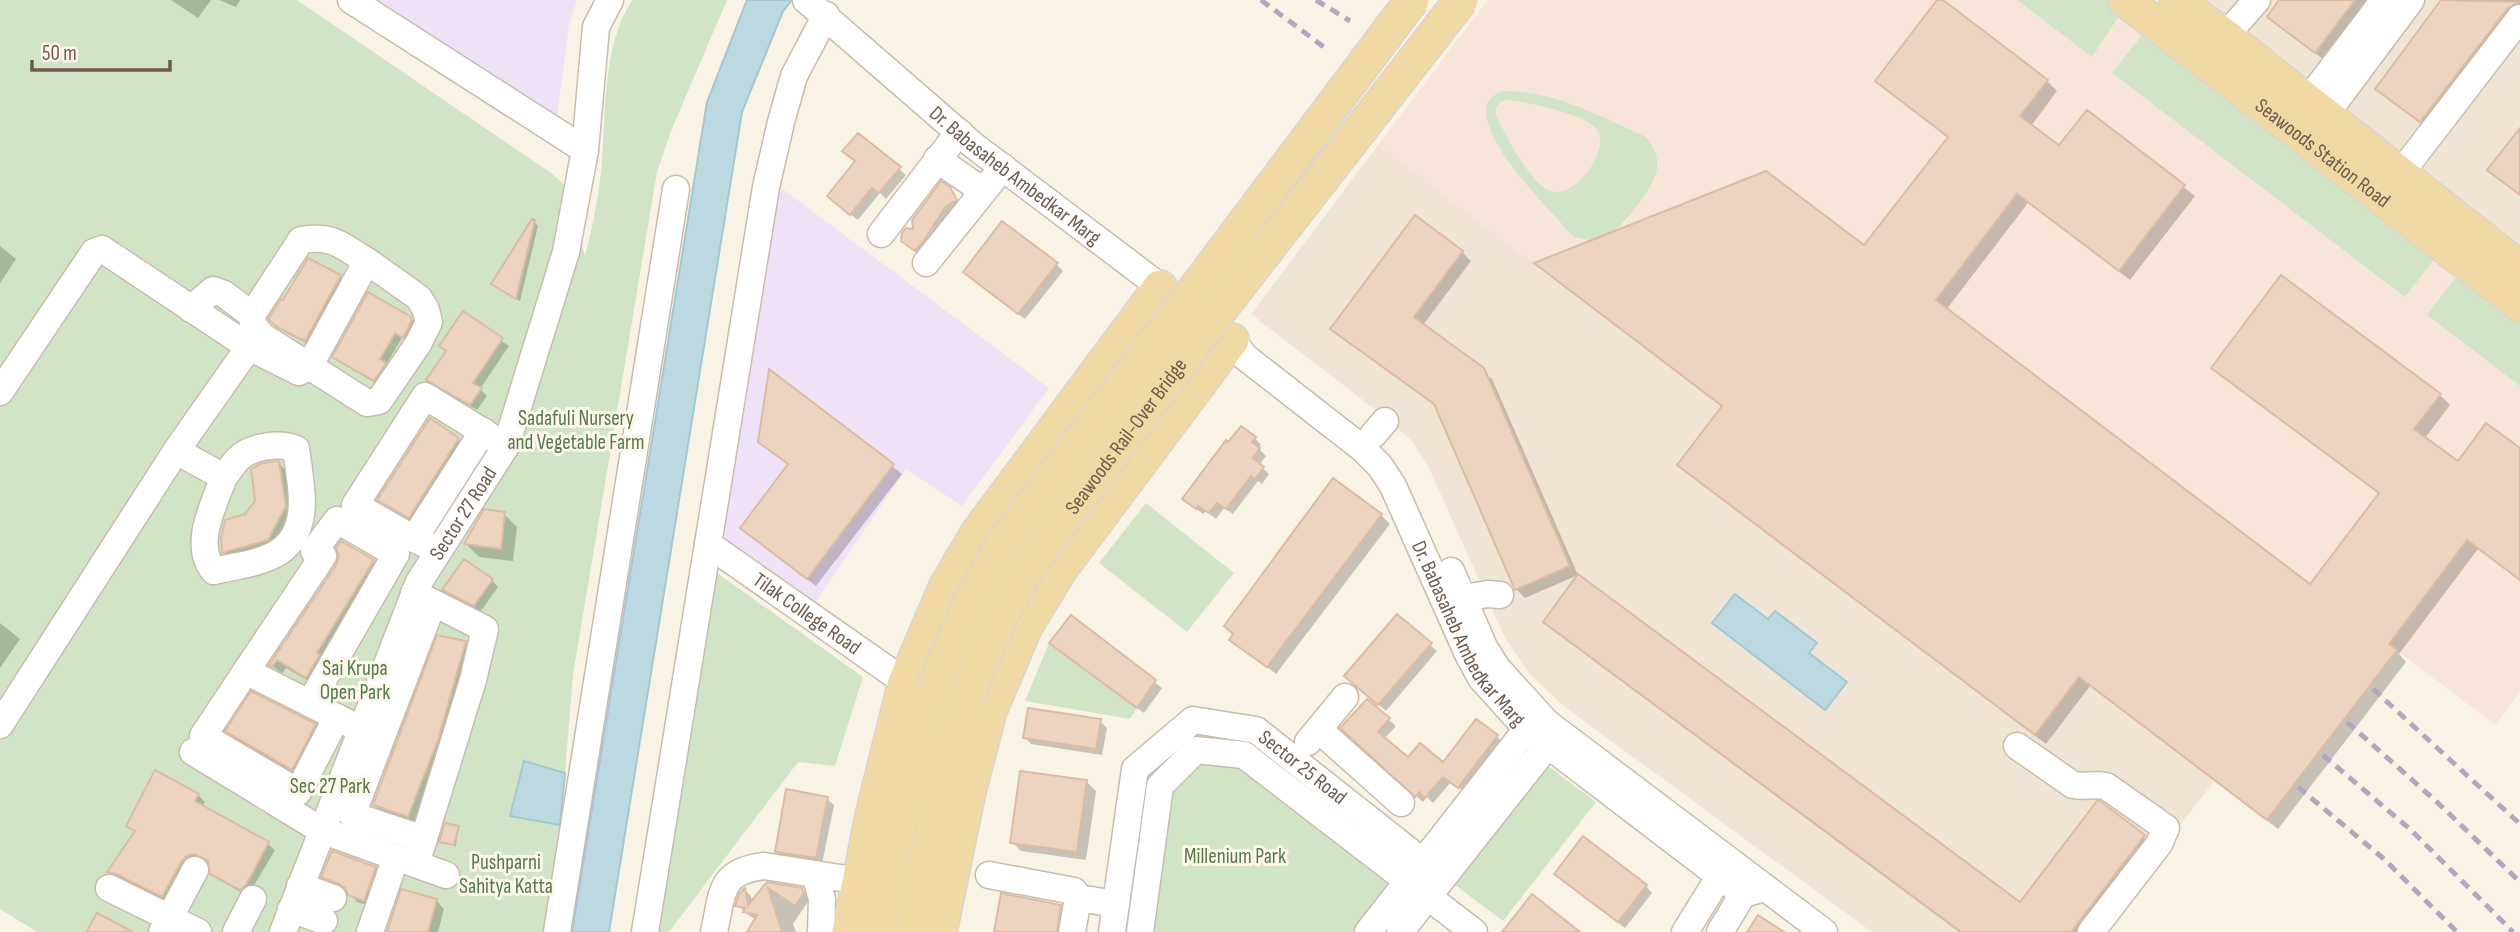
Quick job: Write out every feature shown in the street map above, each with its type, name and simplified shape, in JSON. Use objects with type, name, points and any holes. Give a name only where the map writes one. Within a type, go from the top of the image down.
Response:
[{"type":"main road","name":"Seawoods Rail-Over Bridge","points":[[878,932],[900,821],[919,687],[1001,547],[1412,0]]},
{"type":"main road","name":"Seawoods Rail-Over Bridge","points":[[912,932],[940,795],[964,702],[997,625],[1029,566],[1210,323],[1461,0]]},
{"type":"main road","name":"Seawoods Station Road","points":[[2125,0],[2307,121],[2400,174],[2517,288]]},
{"type":"main road","name":"Seawoods Station Road","points":[[2176,0],[2225,36],[2307,121],[2517,288]]},
{"type":"main road","points":[[849,932],[880,779],[919,687],[936,607],[972,541],[1160,287]]},
{"type":"main road","points":[[940,932],[969,791],[990,711],[1025,628],[1052,581],[1232,340]]},
{"type":"street","points":[[351,0],[585,150]]},
{"type":"street","name":"Sector 27 Road","points":[[291,909],[321,830],[349,723],[424,598],[438,550],[506,446],[566,252],[585,150],[596,27],[610,0]]},
{"type":"street","points":[[2225,36],[2257,0]]},
{"type":"street","points":[[2307,121],[2385,0]]},
{"type":"street","points":[[2307,121],[2412,0]]},
{"type":"street","points":[[645,932],[766,187],[794,76],[818,9]]},
{"type":"street","name":"Dr. Babasaheb Ambedkar Marg","points":[[818,9],[959,132],[1232,340],[1245,357],[1363,449],[1380,466],[1393,486],[1481,678],[1540,732],[1742,882],[1824,932]]},
{"type":"street","points":[[2400,174],[2520,18]]},
{"type":"street","points":[[881,234],[959,132]]},
{"type":"street","points":[[937,159],[983,191]]},
{"type":"street","points":[[926,263],[1003,167]]},
{"type":"street","points":[[557,932],[676,189]]},
{"type":"street","points":[[330,238],[367,261],[419,298],[429,322],[418,344],[379,401],[367,403],[262,336],[253,325],[252,315],[301,240],[330,238]]},
{"type":"street","points":[[0,392],[93,252],[102,249],[249,347],[299,372],[310,365],[367,261]]},
{"type":"street","points":[[191,309],[212,290],[224,294],[252,315]]},
{"type":"street","name":"Dr. Babasaheb Ambedkar Marg","points":[[1232,340],[1255,344],[1379,428],[1409,478],[1484,647],[1540,732]]},
{"type":"street","points":[[1,722],[176,451],[249,347]]},
{"type":"street","points":[[438,550],[355,505],[425,396],[506,446]]},
{"type":"street","points":[[414,539],[483,431]]},
{"type":"street","points":[[284,444],[296,450],[303,504],[295,533],[282,550],[261,559],[214,571],[205,542],[206,524],[224,477],[239,458],[246,454],[284,444]]},
{"type":"street","points":[[176,451],[224,477]]},
{"type":"street","points":[[198,748],[203,736],[323,556],[314,551],[337,520],[396,554],[310,703]]},
{"type":"street","name":"Tilak College Road","points":[[708,544],[919,687]]},
{"type":"street","points":[[1467,606],[1488,594],[1499,596]]},
{"type":"street","points":[[370,932],[412,853],[473,680],[485,629],[424,598],[352,815],[412,853],[446,875]]},
{"type":"street","points":[[198,748],[298,792],[349,723],[247,671]]},
{"type":"street","points":[[1294,760],[1345,696]]},
{"type":"street","name":"Sector 25 Road","points":[[1112,932],[1135,769],[1193,720],[1256,730],[1294,760],[1425,879]]},
{"type":"street","points":[[1319,730],[1401,803]]},
{"type":"street","points":[[1368,932],[1425,879],[1540,732]]},
{"type":"street","points":[[2017,746],[2073,785],[2106,786],[2166,828],[2159,844],[2091,932]]},
{"type":"street","points":[[198,748],[321,830],[412,853]]},
{"type":"street","points":[[1157,750],[1176,770]]},
{"type":"street","name":"Sector 25 Road","points":[[1140,932],[1160,786],[1196,750],[1244,755],[1425,879]]},
{"type":"street","points":[[714,932],[725,884],[735,874],[749,868],[764,866],[859,881]]},
{"type":"street","points":[[166,925],[195,870]]},
{"type":"street","points":[[815,874],[822,899],[821,932]]},
{"type":"street","points":[[989,874],[1074,891],[1078,898],[1072,932]]},
{"type":"street","points":[[1400,932],[1425,879]]},
{"type":"street","points":[[1425,879],[1474,932]]},
{"type":"street","points":[[1685,932],[1742,882]]},
{"type":"street","points":[[1720,932],[1742,882]]},
{"type":"street","points":[[108,888],[166,925],[198,932]]},
{"type":"street","points":[[1078,898],[1116,904]]},
{"type":"street","points":[[236,932],[253,899]]},
{"type":"street","points":[[291,909],[328,909]]},
{"type":"shaded area","points":[[367,0],[577,0],[569,25],[556,124]]},
{"type":"shaded area","points":[[1488,0],[2125,0],[2520,305],[2520,692],[2495,725],[2397,650],[2267,820],[1378,145]]},
{"type":"shaded area","points":[[2176,0],[2382,0],[2307,102]]},
{"type":"shaded area","points":[[2412,0],[2520,0],[2520,266],[2325,116]]},
{"type":"shaded area","points":[[1378,145],[1722,406],[1677,465],[2079,677],[2215,780],[2098,932],[1872,932],[1562,705],[1529,673],[1505,638],[1429,468],[1412,441],[1251,314]]},
{"type":"shaded area","points":[[780,187],[1049,388],[962,506],[906,469],[816,601],[723,537]]},
{"type":"green space","points":[[0,0],[297,0],[551,173],[566,186],[585,256],[600,183],[611,57],[623,18],[632,0],[727,0],[671,131],[657,172],[573,675],[565,773],[524,761],[511,816],[560,825],[544,932],[37,932],[0,909]]},
{"type":"green space","points":[[2017,0],[2108,0],[2121,13],[2092,57]]},
{"type":"green space","points":[[2146,30],[2438,254],[2405,297],[2112,73]]},
{"type":"green space","points":[[1502,91],[1540,95],[1576,106],[1646,137],[1653,146],[1657,164],[1653,181],[1631,214],[1610,234],[1593,239],[1573,236],[1507,160],[1489,126],[1486,111],[1491,99]],"holes":[[[1507,100],[1570,114],[1598,131],[1599,151],[1578,183],[1558,192],[1548,190],[1533,177],[1511,145],[1496,115],[1496,107]]]},
{"type":"green space","points":[[2458,274],[2520,318],[2520,386],[2427,315]]},
{"type":"green space","points":[[1146,503],[1234,573],[1187,632],[1099,563]]},
{"type":"green space","points":[[717,573],[863,677],[835,766],[798,762],[669,932],[658,932]]},
{"type":"green space","points":[[1049,643],[1137,708],[1130,719],[1025,701]]},
{"type":"green space","name":"Millenium Park","points":[[1198,760],[1243,765],[1396,883],[1358,932],[1149,932],[1168,790]]},
{"type":"green space","points":[[1548,766],[1596,802],[1503,921],[1455,885]]},
{"type":"water","points":[[747,0],[792,0],[783,11],[742,112],[609,932],[572,932],[707,102]]},
{"type":"water","points":[[1735,594],[1768,619],[1775,611],[1817,643],[1809,653],[1847,682],[1825,710],[1712,623]]},
{"type":"water","points":[[524,761],[565,773],[560,825],[510,816]]},
{"type":"building","points":[[1937,0],[1943,0],[2048,80],[2020,116],[2059,145],[2087,110],[2185,185],[2119,271],[2017,194],[1936,300],[2310,584],[2379,493],[2211,368],[2281,275],[2441,394],[2414,429],[2458,461],[2486,423],[2520,448],[2520,580],[2467,540],[2389,644],[2397,650],[2267,820],[2079,677],[2035,735],[1677,465],[1722,406],[1534,263],[1766,171],[1864,245],[1948,137],[1875,81]]},
{"type":"building","points":[[2279,0],[2355,0],[2315,53],[2267,17]]},
{"type":"building","points":[[2441,0],[2520,2],[2508,8],[2420,122],[2375,89]]},
{"type":"building","points":[[2520,128],[2520,195],[2487,170]]},
{"type":"building","points":[[858,133],[901,167],[879,193],[872,188],[850,215],[827,196],[855,161],[842,151]]},
{"type":"building","points":[[941,181],[950,187],[957,200],[945,207],[915,251],[901,241],[902,233],[906,228],[913,229],[912,220]]},
{"type":"building","points":[[1415,215],[1463,251],[1414,317],[1484,368],[1570,566],[1515,590],[1434,404],[1330,329]]},
{"type":"building","points":[[532,219],[535,220],[516,299],[491,284]]},
{"type":"building","points":[[1002,221],[1058,263],[1018,314],[963,272]]},
{"type":"building","points":[[308,258],[341,275],[305,341],[277,327],[268,319],[281,299],[283,300]]},
{"type":"building","points":[[368,292],[412,320],[403,338],[395,333],[380,359],[386,363],[374,381],[332,357]]},
{"type":"building","points":[[463,311],[503,338],[473,383],[482,388],[470,405],[426,380],[446,351],[439,346]]},
{"type":"building","points":[[769,369],[894,464],[807,579],[740,528],[788,464],[758,442]]},
{"type":"building","points":[[430,418],[459,438],[409,518],[377,500]]},
{"type":"building","points":[[1241,426],[1256,437],[1252,442],[1260,448],[1253,458],[1264,467],[1255,479],[1251,476],[1226,509],[1217,503],[1209,513],[1198,506],[1196,509],[1182,499],[1226,440],[1228,442]]},
{"type":"building","points":[[279,461],[286,506],[268,540],[222,553],[221,538],[225,520],[245,514],[255,501],[251,469],[262,463]]},
{"type":"building","points":[[1333,478],[1382,514],[1267,667],[1229,640],[1233,634],[1224,626]]},
{"type":"building","points":[[484,509],[505,512],[501,549],[464,544]]},
{"type":"building","points":[[341,541],[374,560],[317,653],[320,654],[306,678],[277,660],[272,667],[269,665],[336,565],[339,556],[336,548]]},
{"type":"building","points":[[464,559],[493,579],[474,606],[442,590]]},
{"type":"building","points":[[1578,574],[2020,902],[2097,801],[2145,835],[2071,932],[1961,932],[1543,622]]},
{"type":"building","points":[[1397,614],[1432,643],[1378,705],[1344,676]]},
{"type":"building","points":[[1071,615],[1156,680],[1137,708],[1049,643]]},
{"type":"building","points":[[437,635],[466,641],[438,740],[408,817],[373,805]]},
{"type":"building","points":[[251,691],[316,724],[292,770],[225,731]]},
{"type":"building","points":[[1367,699],[1390,718],[1378,732],[1408,757],[1420,743],[1443,762],[1476,719],[1498,735],[1458,788],[1443,777],[1425,798],[1419,792],[1415,797],[1340,728]]},
{"type":"building","points":[[1028,708],[1101,719],[1096,749],[1023,738]]},
{"type":"building","points":[[155,770],[199,794],[195,801],[269,842],[246,885],[240,890],[210,874],[208,861],[195,854],[187,856],[181,862],[162,897],[107,872],[135,831],[126,826]]},
{"type":"building","points":[[1020,771],[1087,780],[1077,852],[1010,843]]},
{"type":"building","points":[[786,789],[828,797],[816,858],[775,852]]},
{"type":"building","points":[[445,823],[459,826],[454,845],[439,842]]},
{"type":"building","points":[[1583,836],[1647,885],[1618,922],[1554,874]]},
{"type":"building","points":[[332,851],[376,867],[364,901],[348,895],[345,888],[339,884],[321,877]]},
{"type":"building","points":[[767,882],[802,888],[804,893],[795,906],[768,888],[782,932],[747,932],[757,915],[743,912],[745,908],[735,906],[739,894],[745,888],[748,905]]},
{"type":"building","points":[[401,889],[437,899],[428,932],[387,932]]},
{"type":"building","points":[[1001,893],[1061,905],[1057,932],[994,932]]},
{"type":"building","points":[[1532,894],[1580,932],[1502,932]]},
{"type":"building","points":[[97,913],[133,932],[86,932]]},
{"type":"building","points":[[1758,915],[1784,932],[1747,932]]},
{"type":"railway","points":[[1261,0],[1328,50]]},
{"type":"railway","points":[[1316,0],[1350,21]]},
{"type":"railway","points":[[2373,689],[2520,824]]},
{"type":"railway","points":[[2347,722],[2437,802],[2520,882]]},
{"type":"railway","points":[[2323,755],[2411,830],[2513,932]]},
{"type":"railway","points":[[2298,787],[2384,859],[2457,932]]},
{"type":"park label","name":"Sadafuli Nursery and Vegetable Farm","points":[[576,430]]},
{"type":"park label","name":"Sai Krupa Open Park","points":[[355,680]]},
{"type":"park label","name":"Sec 27 Park","points":[[330,786]]},
{"type":"park label","name":"Pushparni Sahitya Katta","points":[[506,874]]}]
